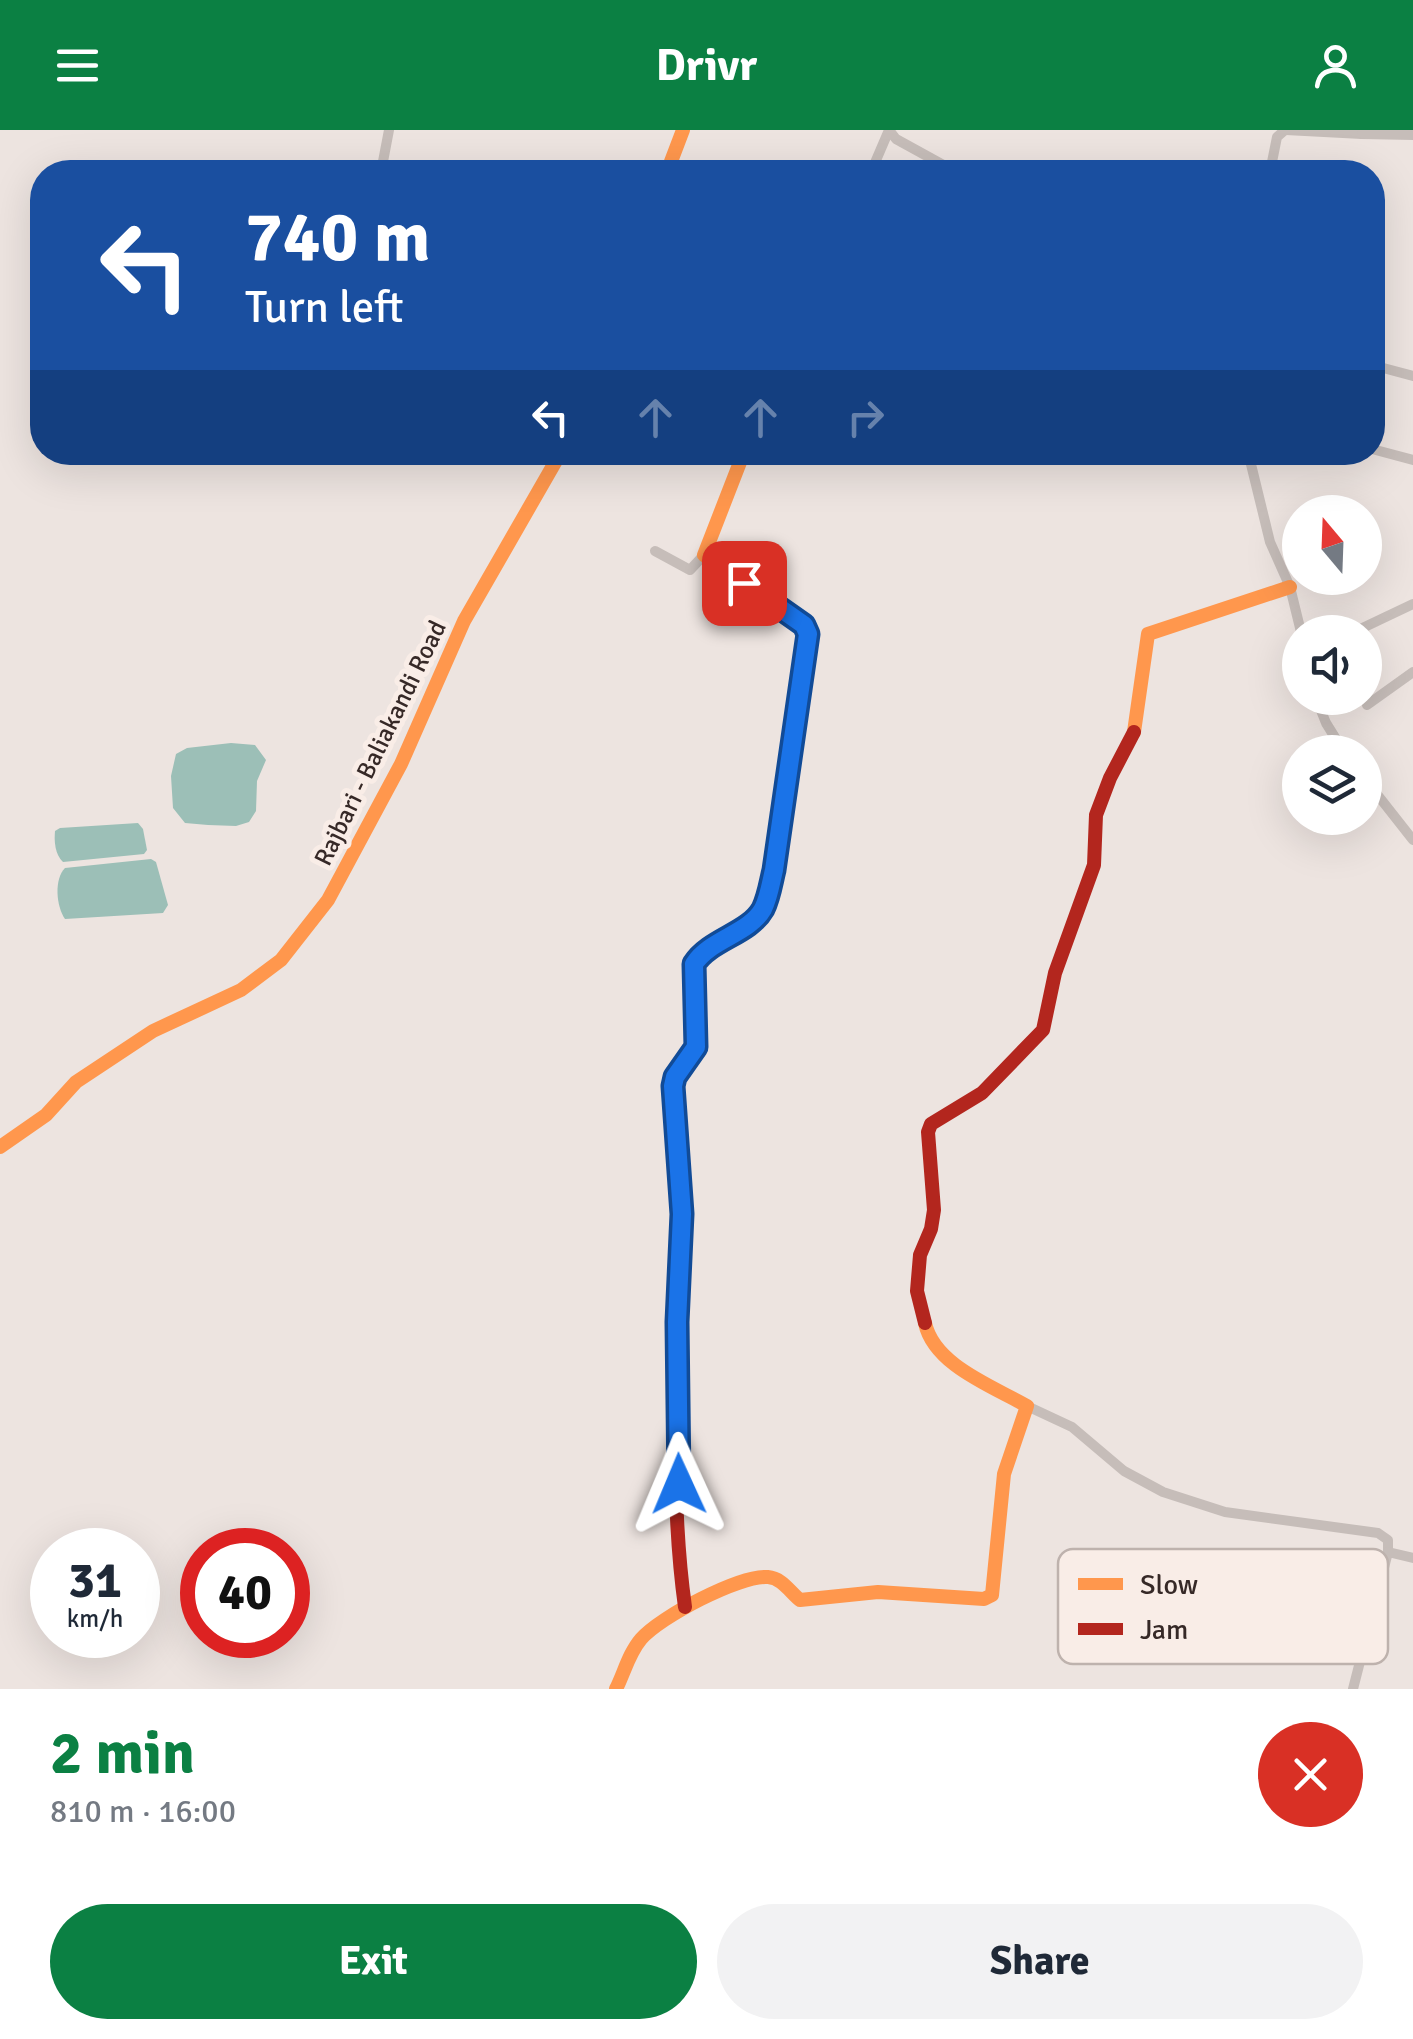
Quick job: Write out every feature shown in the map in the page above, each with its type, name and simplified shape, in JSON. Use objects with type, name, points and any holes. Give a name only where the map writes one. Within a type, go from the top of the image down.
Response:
[{"type":"street","points":[[384,160],[390,130]]},
{"type":"street","points":[[672,160],[682,130]]},
{"type":"street","points":[[876,160],[889,130],[896,139],[934,160]]},
{"type":"street","points":[[1273,160],[1278,136],[1286,130],[1413,135]]},
{"type":"street","points":[[1385,368],[1413,376]]},
{"type":"street","points":[[1385,452],[1413,460]]},
{"type":"street","name":"Rajbari - Baliakandi Road","points":[[0,1147],[46,1115],[76,1082],[154,1031],[241,990],[282,960],[328,900],[400,764],[464,621],[554,465]]},
{"type":"street","points":[[656,551],[690,570],[704,556],[739,465]]},
{"type":"street","points":[[1251,465],[1270,542],[1282,569]]},
{"type":"street","points":[[685,1608],[678,1555],[677,1322],[682,1214],[673,1086],[696,1047],[694,964],[707,950],[754,919],[766,901],[774,870],[808,634],[804,625],[704,556]]},
{"type":"street","points":[[1282,590],[1148,634],[1133,737],[1110,778],[1096,815],[1094,865],[1056,973],[1042,1030],[982,1094],[932,1124],[928,1132],[934,1210],[920,1255],[916,1291],[929,1342],[960,1367],[1072,1427],[1124,1471],[1163,1492],[1224,1512],[1378,1533],[1388,1540],[1388,1552],[1413,1558]]},
{"type":"street","points":[[1382,619],[1413,604]]},
{"type":"street","points":[[1382,694],[1413,672]]},
{"type":"street","points":[[1382,801],[1413,840]]},
{"type":"street","points":[[616,1689],[642,1638],[685,1608],[768,1577],[779,1580],[800,1600],[878,1592],[984,1599],[992,1595],[998,1508],[1006,1461],[1027,1406]]},
{"type":"street","points":[[1353,1689],[1359,1664]]},
{"type":"water","points":[[231,743],[255,745],[266,760],[257,781],[256,811],[249,822],[236,826],[185,823],[173,808],[171,776],[176,754],[187,748]]},
{"type":"water","points":[[138,823],[143,829],[147,850],[144,854],[63,862],[57,852],[55,831],[60,828]]},
{"type":"water","points":[[151,859],[156,862],[168,905],[163,913],[65,919],[58,893],[65,868]]},
{"type":"traffic: slow","points":[[672,160],[683,130]]},
{"type":"traffic: slow","points":[[0,1147],[46,1115],[76,1082],[153,1031],[241,990],[281,960],[328,900],[401,764],[464,621],[554,465]]},
{"type":"traffic: slow","points":[[679,1162],[673,1086],[696,1047],[694,964],[757,918],[767,900],[808,633],[804,625],[704,555],[739,465]]},
{"type":"traffic: slow","points":[[1134,732],[1148,634],[1282,590]]},
{"type":"traffic: slow","points":[[616,1689],[633,1650],[651,1630],[701,1599],[755,1578],[778,1580],[800,1600],[878,1592],[984,1599],[992,1595],[1004,1474],[1027,1406],[952,1362],[940,1351],[925,1323]]},
{"type":"traffic: jam","points":[[925,1323],[917,1291],[920,1255],[934,1210],[928,1132],[931,1124],[982,1093],[1043,1030],[1055,973],[1094,865],[1096,815],[1134,732]]},
{"type":"traffic: jam","points":[[679,1162],[675,1465],[685,1607]]},
{"type":"route","points":[[679,1484],[677,1322],[682,1214],[673,1086],[696,1047],[694,964],[700,955],[754,919],[766,901],[774,870],[808,634],[804,625],[744,583]]}]
